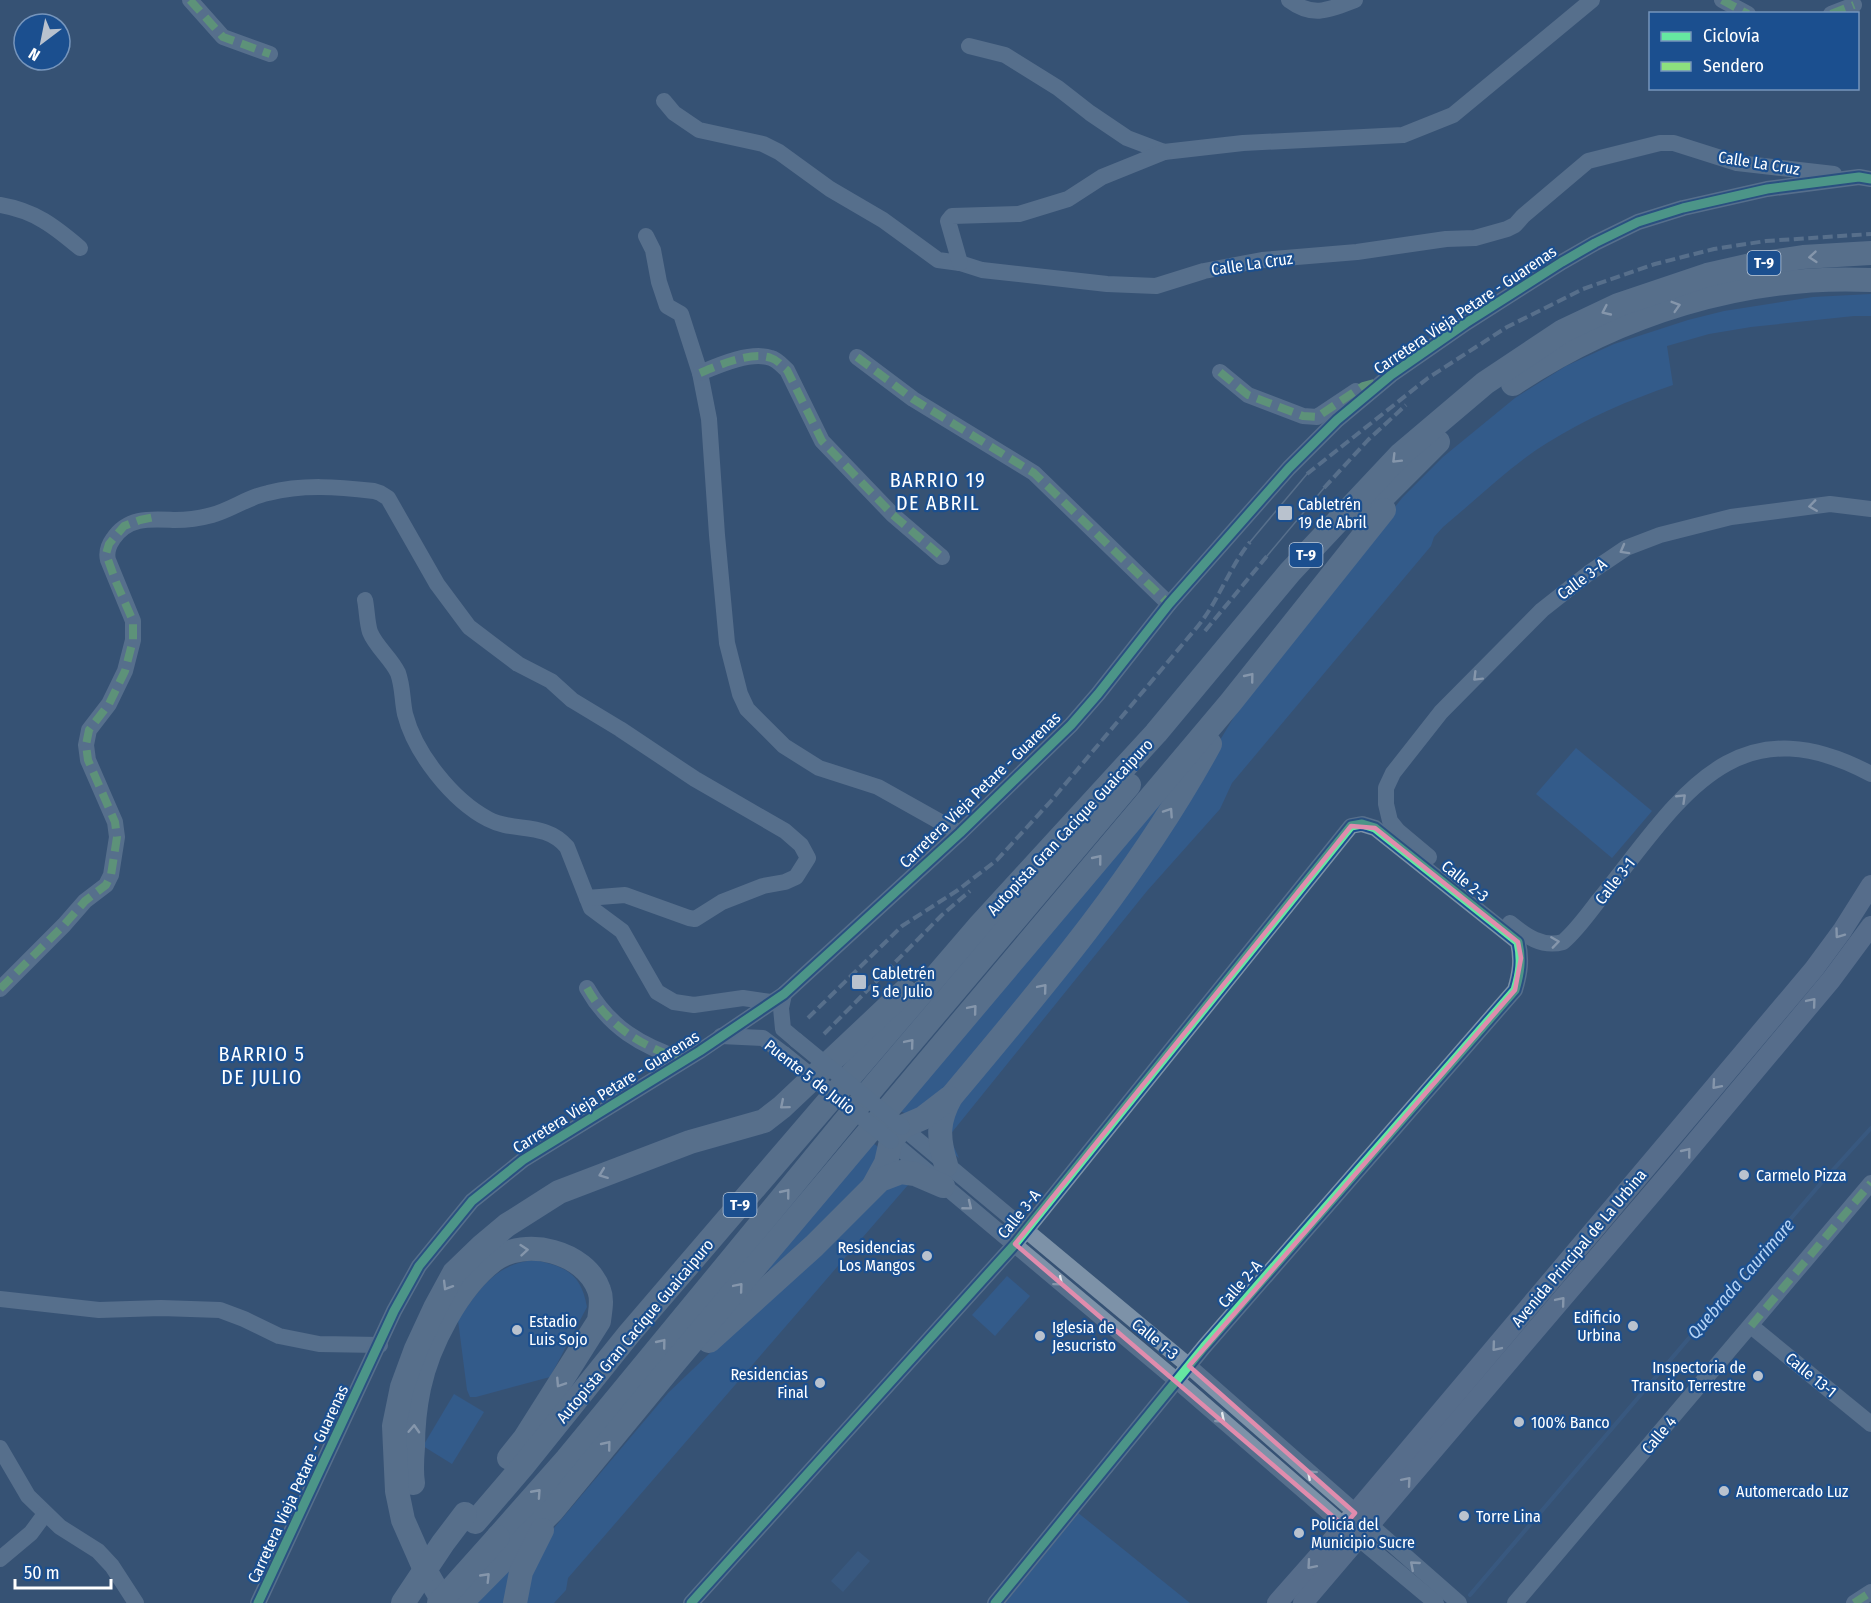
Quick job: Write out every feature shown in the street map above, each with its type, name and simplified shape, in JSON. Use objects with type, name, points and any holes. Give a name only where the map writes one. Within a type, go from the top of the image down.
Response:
[{"type":"highway","name":"Autopista Gran Cacique Guaicaipuro","points":[[404,1603],[470,1518],[530,1457],[629,1334],[1009,892],[1156,733],[1290,572],[1400,455],[1485,382],[1563,331],[1618,305],[1707,275],[1752,265],[1803,258],[1871,253]]},
{"type":"highway","name":"Autopista Gran Cacique Guaicaipuro","points":[[439,1603],[505,1544],[567,1459],[889,1068],[1119,796],[1225,675],[1307,573],[1436,443],[1487,401],[1537,368],[1588,340],[1661,311],[1716,294],[1754,286],[1812,280],[1871,280]]},
{"type":"highway","points":[[515,1603],[521,1572],[552,1511],[1231,702],[1383,511],[1399,481]]},
{"type":"highway","points":[[674,1363],[692,1356],[718,1334],[814,1246],[880,1180],[901,1172],[944,1175],[939,1135],[943,1110],[951,1097],[1048,981],[1112,896],[1175,803],[1203,757],[1231,702]]},
{"type":"highway","points":[[444,1603],[425,1570],[403,1520],[397,1491],[394,1426],[402,1387],[416,1349],[454,1273],[507,1225],[559,1192],[690,1142],[764,1121],[847,1047],[981,916],[1009,892]]},
{"type":"highway","points":[[872,1187],[886,1163],[896,1134],[951,1097]]},
{"type":"highway","points":[[456,1603],[429,1547],[414,1499],[411,1475],[414,1421],[422,1375],[439,1333],[477,1275],[494,1260],[515,1251],[544,1250],[563,1256],[583,1268],[596,1284],[601,1299],[599,1321],[525,1438],[470,1518]]},
{"type":"highway","points":[[461,1603],[505,1544],[552,1511]]},
{"type":"main road","name":"Avenida Principal de La Urbina","points":[[1304,1603],[1356,1526],[1814,969],[1842,931],[1871,885]]},
{"type":"main road","name":"Avenida Principal de La Urbina","points":[[1277,1603],[1356,1526],[1672,1170],[1831,980],[1871,926]]},
{"type":"street","points":[[190,0],[223,37],[270,54]]},
{"type":"street","points":[[1289,0],[1310,12],[1335,8],[1355,0]]},
{"type":"street","points":[[960,263],[948,229],[948,221],[952,216],[1019,214],[1068,199],[1102,177],[1164,152],[1243,143],[1404,135],[1453,115],[1592,0]]},
{"type":"street","points":[[1722,0],[1744,12]]},
{"type":"street","points":[[1837,12],[1854,5]]},
{"type":"street","points":[[969,46],[1005,55],[1059,88],[1127,138],[1164,152]]},
{"type":"street","name":"Calle La Cruz","points":[[664,101],[674,113],[699,130],[763,144],[779,152],[830,189],[883,220],[938,260],[960,263],[982,270],[1046,278],[1156,286],[1204,271],[1262,260],[1357,252],[1446,238],[1475,238],[1515,225],[1588,161],[1660,143],[1674,143],[1737,163],[1865,178]]},
{"type":"street","name":"Carretera Vieja Petare - Guarenas","points":[[258,1603],[380,1345],[390,1318],[419,1266],[472,1201],[523,1160],[684,1060],[778,998],[960,833],[1071,725],[1169,604],[1289,468],[1337,420],[1384,381],[1466,323],[1562,262],[1638,222],[1683,208],[1767,189],[1865,178]]},
{"type":"street","points":[[0,205],[38,216],[80,248]]},
{"type":"street","points":[[645,236],[653,250],[659,282],[667,306],[681,314],[700,373],[709,419],[727,643],[740,694],[747,709],[784,746],[819,768],[878,787],[960,833]]},
{"type":"street","points":[[700,373],[742,357],[771,357],[780,363],[787,370],[822,441],[893,515],[942,557]]},
{"type":"street","points":[[857,357],[913,399],[1034,473],[1169,604]]},
{"type":"street","points":[[1220,372],[1248,395],[1303,416],[1317,417],[1364,386],[1384,381]]},
{"type":"street","points":[[0,989],[85,901],[106,885],[114,862],[116,822],[88,760],[86,745],[89,730],[119,686],[133,640],[133,621],[106,554],[108,544],[124,526],[140,520],[154,518],[177,520],[212,515],[266,493],[302,486],[374,491],[388,498],[437,584],[469,627],[518,664],[551,681],[572,700],[695,779],[785,831],[801,846],[808,858],[796,877],[786,882],[763,886],[722,902],[695,919],[625,895],[587,898]]},
{"type":"street","name":"Calle 3-A","points":[[1386,804],[1386,788],[1393,774],[1441,712],[1542,610],[1589,573],[1626,548],[1660,535],[1731,517],[1830,504],[1871,509]]},
{"type":"street","points":[[365,600],[370,632],[394,664],[402,683],[405,713],[413,736],[425,759],[455,792],[485,818],[551,833],[561,839],[567,847],[591,908],[622,931],[657,992],[674,1002],[694,1005],[743,998],[778,998]]},
{"type":"street","name":"Calle 3-1","points":[[1386,804],[1390,821],[1398,831],[1524,934],[1544,944],[1554,945],[1570,936],[1674,805],[1697,783],[1741,755],[1765,749],[1796,748],[1816,751],[1842,760],[1871,774]]},
{"type":"street","name":"Calle 2-3","points":[[1351,826],[1362,825],[1375,828],[1518,942],[1521,958],[1520,975],[1515,990]]},
{"type":"street","name":"Calle 3-A","points":[[691,1603],[1015,1244],[1351,826]]},
{"type":"street","points":[[587,988],[608,1018],[625,1032],[653,1050],[684,1060]]},
{"type":"street","name":"Calle 2-A","points":[[995,1603],[1189,1366],[1515,990]]},
{"type":"street","name":"Puente 5 de Julio","points":[[778,998],[783,1029],[896,1134]]},
{"type":"street","name":"Puente 5 de Julio","points":[[721,1036],[763,1038],[896,1134]]},
{"type":"street","name":"Calle 1-3","points":[[896,1134],[944,1175],[1015,1244],[1177,1381],[1356,1526],[1459,1603]]},
{"type":"street","name":"Calle 1-3","points":[[944,1175],[1026,1230],[1189,1366],[1436,1603]]},
{"type":"street","name":"Calle 4","points":[[1515,1603],[1871,1183]]},
{"type":"street","points":[[0,1299],[99,1311],[161,1308],[220,1310],[279,1336],[319,1344],[380,1345]]},
{"type":"street","name":"Calle 13-1","points":[[1751,1326],[1871,1424]]},
{"type":"street","points":[[0,1448],[28,1496],[60,1527],[98,1551],[112,1566],[136,1603]]},
{"type":"street","points":[[0,1559],[31,1533],[45,1514]]},
{"type":"street","points":[[1854,1603],[1871,1592]]},
{"type":"highlighted area","points":[[1351,826],[1375,828],[1518,942],[1521,958],[1515,990],[1189,1366],[1355,1513],[1344,1526],[1015,1244]]},
{"type":"shaded area","points":[[1871,294],[1871,316],[1751,327],[1709,334],[1667,346],[1673,385],[1608,410],[1547,443],[1507,472],[1443,527],[1434,537],[1431,546],[1232,783],[1220,809],[1147,891],[949,1136],[959,1158],[950,1151],[947,1118],[1196,780],[1246,697],[1402,498],[1443,457],[1515,398],[1566,366],[1614,344],[1724,311],[1813,297]]},
{"type":"shaded area","points":[[1576,748],[1652,811],[1612,858],[1536,794]]},
{"type":"shaded area","points":[[1185,773],[1117,879],[946,1092],[907,1114],[900,1111]]},
{"type":"shaded area","points":[[869,1140],[882,1150],[876,1169],[772,1273],[763,1266]]},
{"type":"shaded area","points":[[891,1180],[908,1185],[568,1578],[566,1590],[554,1603],[520,1603],[543,1541],[668,1393]]},
{"type":"shaded area","name":"Estadio Luis Sojo","points":[[535,1260],[570,1273],[581,1286],[587,1307],[550,1377],[470,1397],[467,1390],[458,1320],[489,1280],[509,1267]]},
{"type":"shaded area","points":[[1007,1276],[1030,1296],[995,1336],[972,1315]]},
{"type":"shaded area","points":[[454,1394],[484,1412],[452,1464],[423,1446]]},
{"type":"shaded area","points":[[1077,1512],[1190,1603],[1003,1603]]},
{"type":"shaded area","points":[[858,1551],[870,1561],[843,1592],[831,1581]]},
{"type":"shaded area","points":[[515,1557],[508,1603],[474,1603]]},
{"type":"waterway","name":"Quebrada Caurimare","points":[[1470,1595],[1822,1182],[1871,1128]]},
{"type":"tram line","points":[[1250,542],[1307,474]]},
{"type":"tram line","points":[[1267,556],[1324,488]]},
{"type":"railway","points":[[1307,474],[1428,378],[1507,327],[1583,289],[1655,264],[1714,249],[1766,241],[1871,234]]},
{"type":"railway","points":[[1324,488],[1368,440],[1406,405]]},
{"type":"railway","points":[[808,1018],[902,926],[958,890],[997,860],[1051,801],[1198,626],[1250,542]]},
{"type":"railway","points":[[1205,631],[1267,556]]},
{"type":"railway","points":[[824,1034],[942,915],[970,891]]},
{"type":"marked path","points":[[190,0],[223,37],[270,54]]},
{"type":"marked path","points":[[1722,0],[1744,12]]},
{"type":"marked path","points":[[1836,12],[1854,5]]},
{"type":"marked path","points":[[700,373],[754,356],[763,356],[778,362],[787,370],[822,441],[893,515],[942,557]]},
{"type":"marked path","points":[[857,357],[913,399],[1034,473],[1169,604]]},
{"type":"marked path","points":[[1220,372],[1248,395],[1303,416],[1317,417],[1363,386],[1378,382]]},
{"type":"marked path","points":[[0,989],[85,901],[106,885],[111,875],[117,837],[115,822],[88,760],[86,745],[89,730],[109,704],[125,671],[133,640],[133,621],[106,554],[109,544],[124,526],[154,517]]},
{"type":"marked path","points":[[587,988],[605,1014],[628,1033],[654,1048],[684,1060]]},
{"type":"marked path","points":[[1751,1326],[1871,1183]]},
{"type":"marked path","points":[[1854,1603],[1871,1592]]},
{"type":"cycle path","points":[[258,1603],[394,1311],[419,1266],[472,1201],[523,1160],[700,1051],[784,994],[960,833],[1071,725],[1169,604],[1289,468],[1337,420],[1391,375],[1466,323],[1562,262],[1638,222],[1683,208],[1767,189],[1859,177],[1871,179]]},
{"type":"cycle path","points":[[691,1603],[1015,1244],[1351,826],[1362,824],[1375,828],[1518,942],[1520,966],[1515,990],[1204,1347],[995,1603]]},
{"type":"place","name":"Cabletrén 19 de Abril","points":[[1285,513]]},
{"type":"place","name":"Cabletrén 5 de Julio","points":[[859,982]]},
{"type":"place","name":"Carmelo Pizza","points":[[1744,1175]]},
{"type":"place","name":"Residencias Los Mangos","points":[[927,1256]]},
{"type":"place","name":"Edificio Urbina","points":[[1633,1326]]},
{"type":"place","name":"Estadio Luis Sojo","points":[[517,1330]]},
{"type":"place","name":"Iglesia de Jesucristo","points":[[1040,1336]]},
{"type":"place","name":"Inspectoria de Transito Terrestre","points":[[1758,1376]]},
{"type":"place","name":"Residencias Final","points":[[820,1383]]},
{"type":"place","name":"100% Banco","points":[[1519,1422]]},
{"type":"place","name":"Automercado Luz","points":[[1724,1491]]},
{"type":"place","name":"Torre Lina","points":[[1464,1516]]},
{"type":"place","name":"Policía del Municipio Sucre","points":[[1299,1533]]},
{"type":"district","name":"BARRIO 19 DE ABRIL","points":[[938,492]]},
{"type":"district","name":"BARRIO 5 DE JULIO","points":[[262,1066]]}]
